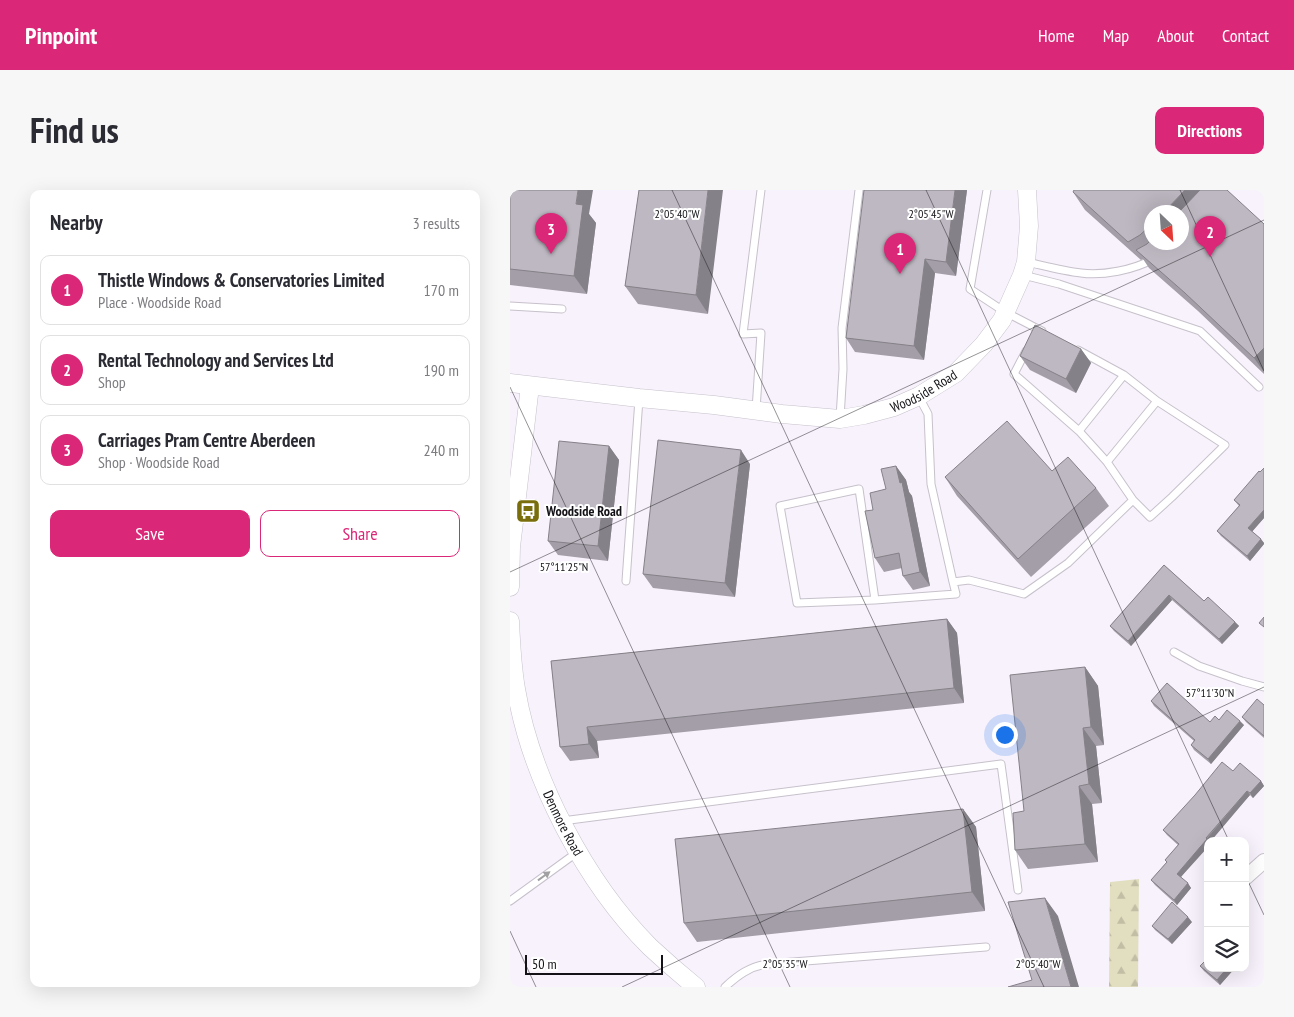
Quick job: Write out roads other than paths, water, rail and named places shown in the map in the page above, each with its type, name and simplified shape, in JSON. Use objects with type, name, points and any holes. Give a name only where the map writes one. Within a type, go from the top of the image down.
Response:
[{"type":"street","name":"Woodside Road","points":[[510,383],[840,419],[864,416],[894,407],[919,396],[956,373],[984,344],[1002,320],[1024,268],[1029,226],[1027,190]]},
{"type":"street","points":[[510,587],[511,547],[530,386]]},
{"type":"street","name":"Denmore Road","points":[[510,621],[516,689],[526,731],[545,786],[562,821],[578,851],[627,921],[655,952],[696,987]]},
{"type":"street","points":[[1249,874],[1264,861]]},
{"type":"lane","points":[[756,410],[761,333],[743,334],[760,190]]},
{"type":"lane","points":[[840,419],[843,369],[842,328],[859,190]]},
{"type":"lane","points":[[987,190],[970,289],[1005,312],[1050,335]]},
{"type":"lane","points":[[1024,268],[1095,274],[1141,266],[1156,258],[1161,252]]},
{"type":"lane","points":[[1024,268],[1059,284],[1200,331],[1259,387]]},
{"type":"lane","points":[[510,306],[562,309]]},
{"type":"lane","points":[[1026,350],[1014,374],[1079,431],[1107,462],[1133,500],[1150,517],[1225,445],[1124,376],[1075,348]]},
{"type":"lane","points":[[1079,431],[1124,376]]},
{"type":"lane","points":[[874,600],[859,488],[780,506],[797,603],[874,600],[956,594],[931,484],[928,414],[919,396]]},
{"type":"lane","points":[[626,581],[639,398]]},
{"type":"lane","points":[[1107,462],[1158,401]]},
{"type":"lane","points":[[953,582],[969,580],[1024,594],[1068,563],[1133,500]]},
{"type":"lane","points":[[1174,652],[1199,666],[1264,687]]},
{"type":"lane","points":[[562,821],[1002,764],[1018,890]]},
{"type":"lane","points":[[510,901],[578,851]]},
{"type":"lane","points":[[725,987],[744,971],[767,964],[986,947]]},
{"type":"place","name":"Carriages Pram Centre Aberdeen","points":[[551,254]]},
{"type":"place","name":"Rental Technology and Services Ltd","points":[[1210,257]]},
{"type":"place","name":"Thistle Windows & Conservatories Limited","points":[[900,274]]},
{"type":"place","name":"Woodside Road","points":[[528,511]]}]
